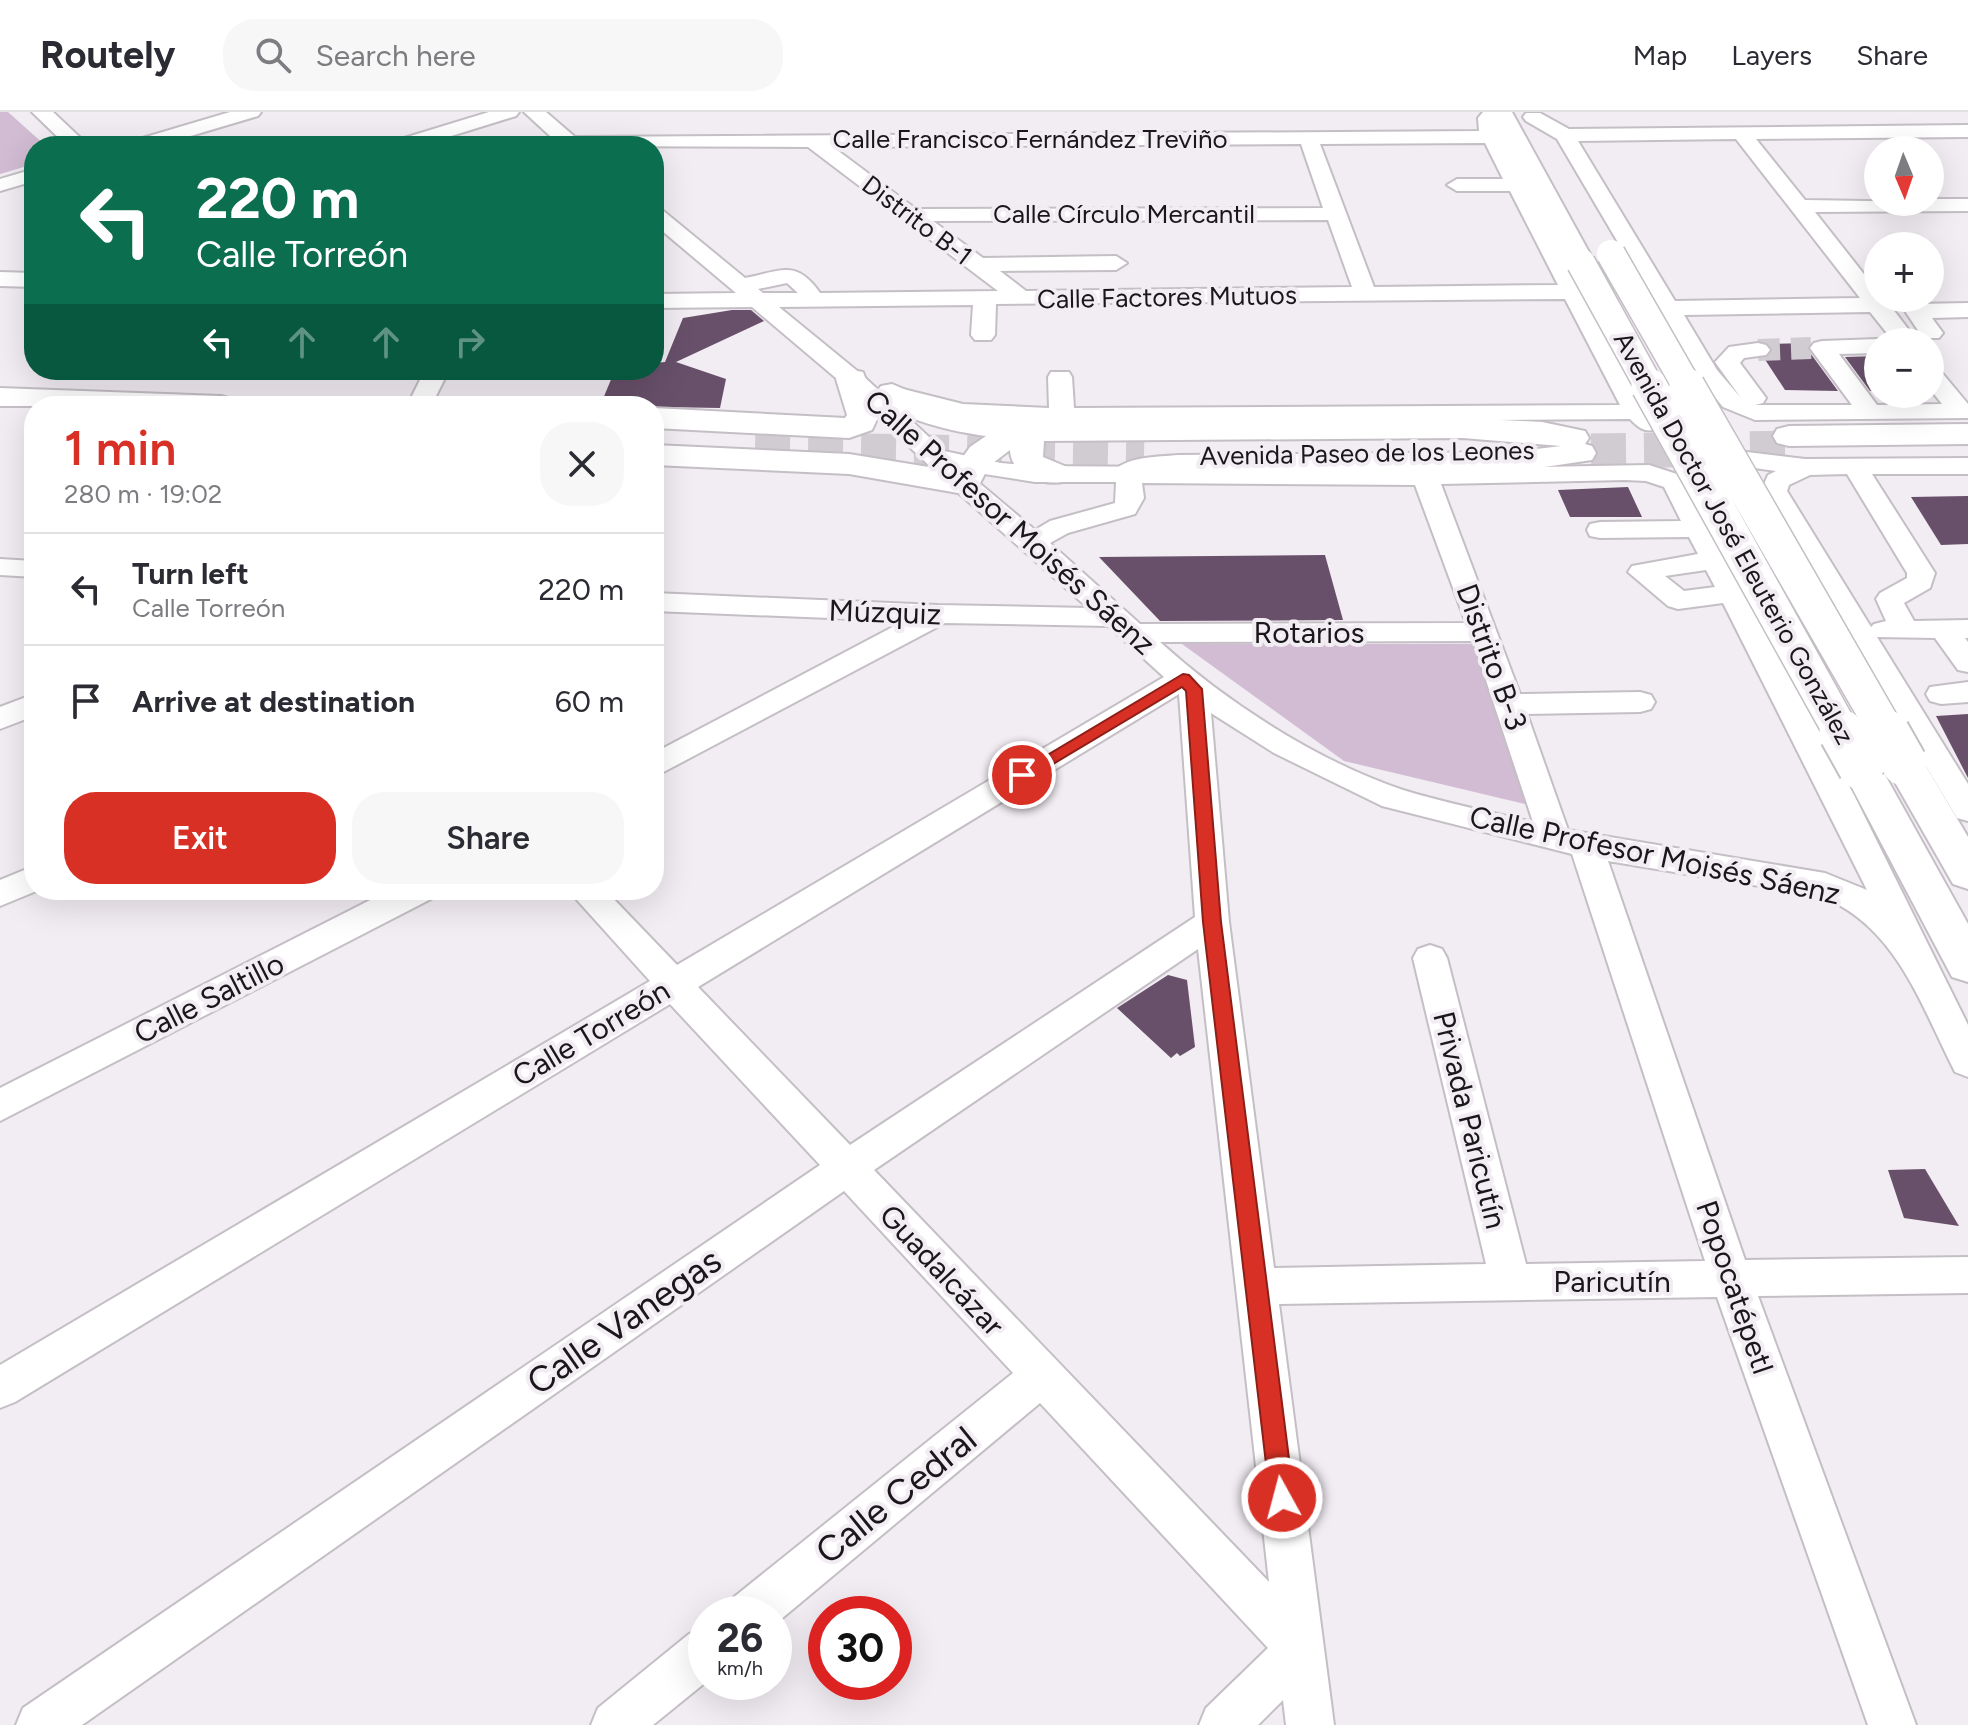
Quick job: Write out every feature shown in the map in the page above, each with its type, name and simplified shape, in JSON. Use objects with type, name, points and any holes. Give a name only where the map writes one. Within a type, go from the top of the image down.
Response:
[{"type":"main road","name":"Avenida Doctor José Eleuterio González","points":[[1532,115],[1588,270],[1968,965]]},
{"type":"main road","name":"Avenida Doctor José Eleuterio González","points":[[1496,124],[1904,763],[1968,873]]},
{"type":"main road","points":[[849,428],[861,423],[863,415],[852,379]]},
{"type":"main road","points":[[892,393],[936,417],[971,426],[1060,421],[1463,428],[1542,432],[1582,442],[1511,462],[1178,465],[1143,469],[1140,457]]},
{"type":"main road","points":[[0,397],[24,398]]},
{"type":"main road","points":[[0,414],[24,415]]},
{"type":"main road","points":[[664,419],[849,428],[866,434],[873,447],[867,454],[850,462]]},
{"type":"main road","points":[[1790,441],[1965,419]]},
{"type":"main road","points":[[1055,474],[1036,468],[1027,459],[1026,443],[1060,421]]},
{"type":"main road","points":[[664,455],[850,462],[967,475],[988,447],[1060,421]]},
{"type":"main road","points":[[664,431],[757,443],[664,444]]},
{"type":"main road","points":[[850,462],[880,457],[897,448],[911,435]]},
{"type":"main road","points":[[1790,441],[1968,447]]},
{"type":"street","points":[[42,112],[68,136]]},
{"type":"street","points":[[170,136],[251,112]]},
{"type":"street","points":[[431,136],[509,112]]},
{"type":"street","points":[[534,112],[562,136]]},
{"type":"street","points":[[1493,112],[1488,118],[1496,124],[1516,185],[1588,270],[1636,412],[1676,446],[1707,456],[1790,441],[1870,413],[1965,419]]},
{"type":"street","points":[[1893,112],[1911,132]]},
{"type":"street","points":[[1532,115],[1565,135],[1700,362],[1734,406],[1790,441],[1855,467],[1968,466]]},
{"type":"street","name":"Calle Francisco Fernández Treviño","points":[[664,143],[812,141],[988,132],[1308,137],[1496,124]]},
{"type":"street","points":[[1565,135],[1968,131]]},
{"type":"street","points":[[1741,133],[1864,284]]},
{"type":"street","points":[[1308,137],[1366,295]]},
{"type":"street","name":"Distrito B-1","points":[[812,141],[1022,298]]},
{"type":"street","points":[[0,185],[24,178]]},
{"type":"street","points":[[1457,185],[1516,185]]},
{"type":"street","points":[[1801,206],[1968,205]]},
{"type":"street","name":"Calle Círculo Mercantil","points":[[912,215],[1335,214]]},
{"type":"street","name":"Calle Profesor Moisés Sáenz","points":[[664,225],[761,301],[936,457],[967,475],[1033,542],[1188,684],[1325,767],[1393,798],[1571,842],[1825,885],[1851,893],[1887,922],[1923,967]]},
{"type":"street","points":[[977,265],[1116,263]]},
{"type":"street","name":"Calle Factores Mutuos","points":[[664,301],[1366,295],[1588,270]]},
{"type":"street","points":[[742,285],[789,276],[800,280],[815,301]]},
{"type":"street","points":[[0,279],[24,280]]},
{"type":"street","points":[[1944,293],[1968,293]]},
{"type":"street","points":[[983,335],[985,299]]},
{"type":"street","points":[[1668,308],[1864,299]]},
{"type":"street","points":[[1928,328],[1916,311],[1968,310]]},
{"type":"street","points":[[1944,333],[1968,332]]},
{"type":"street","points":[[1864,346],[1817,348],[1864,406]]},
{"type":"street","points":[[1700,362],[1727,362],[1737,352],[1758,350]]},
{"type":"street","points":[[1727,362],[1790,441]]},
{"type":"street","points":[[1060,377],[1060,421],[1636,412]]},
{"type":"street","points":[[852,379],[892,393]]},
{"type":"street","points":[[1944,391],[1965,419]]},
{"type":"street","points":[[1866,408],[1870,413]]},
{"type":"street","points":[[1790,441],[1774,491],[1968,810]]},
{"type":"street","points":[[1033,542],[1059,527],[1126,508],[1140,457]]},
{"type":"street","points":[[967,475],[1055,474],[1140,457],[1425,477],[1625,472],[1663,476],[1674,482],[1923,967],[1968,1062]]},
{"type":"street","points":[[1855,467],[1921,573],[1920,582],[1890,599],[1905,630]]},
{"type":"street","name":"Distrito B-3","points":[[1425,477],[1509,704],[1571,842]]},
{"type":"street","points":[[1600,530],[1700,530],[1749,538],[1784,530],[1792,520]]},
{"type":"street","points":[[1715,560],[1642,572],[1678,600],[1736,601],[1744,593],[1765,584],[1821,591],[1852,619],[1905,630],[1956,630],[1968,663]]},
{"type":"street","name":"Múzquiz","points":[[664,602],[1125,625]]},
{"type":"street","points":[[664,761],[938,614]]},
{"type":"street","name":"Rotarios","points":[[1125,625],[1484,632]]},
{"type":"street","points":[[1188,684],[1212,922],[1310,1725]]},
{"type":"street","name":"Calle Torreón","points":[[0,1388],[673,984],[1188,684]]},
{"type":"street","points":[[1509,704],[1640,702]]},
{"type":"street","points":[[0,719],[24,708]]},
{"type":"street","name":"Popocatépetl","points":[[1571,842],[1892,1725]]},
{"type":"street","points":[[0,894],[24,883]]},
{"type":"street","name":"Calle Saltillo","points":[[0,1106],[400,900]]},
{"type":"street","name":"Guadalcázar","points":[[594,900],[1301,1649]]},
{"type":"street","name":"Calle Vanegas","points":[[40,1725],[847,1168],[1212,922]]},
{"type":"street","name":"Privada Paricutín","points":[[1430,958],[1510,1281]]},
{"type":"street","name":"Paricutín","points":[[1256,1286],[1968,1275]]},
{"type":"street","name":"Calle Cedral","points":[[773,1596],[1042,1375]]},
{"type":"street","points":[[1223,1725],[1301,1649]]},
{"type":"street","points":[[615,1725],[688,1666]]},
{"type":"shaded area","points":[[0,112],[8,112],[35,136],[24,136],[24,167],[0,174]]},
{"type":"shaded area","points":[[1182,644],[1475,644],[1529,805],[1344,761]]},
{"type":"building","points":[[751,310],[764,321],[676,362],[726,379],[720,408],[664,407],[664,396],[604,396],[611,380],[664,380],[664,362],[683,318]]},
{"type":"building","points":[[1808,343],[1808,350],[1838,391],[1785,390],[1764,358],[1773,350],[1769,344]]},
{"type":"building","points":[[1864,356],[1864,383],[1845,357]]},
{"type":"building","points":[[1628,487],[1642,517],[1570,517],[1558,490]]},
{"type":"building","points":[[1968,496],[1968,544],[1941,545],[1911,497]]},
{"type":"building","points":[[1325,555],[1343,620],[1160,621],[1099,557]]},
{"type":"building","points":[[1968,714],[1968,778],[1936,716]]},
{"type":"building","points":[[1168,975],[1187,980],[1195,1047],[1171,1058],[1117,1008]]},
{"type":"building","points":[[1925,1169],[1959,1226],[1904,1218],[1888,1170]]},
{"type":"tunnel","points":[[1758,350],[1811,348]]},
{"type":"tunnel","points":[[1591,451],[1798,448]]},
{"type":"tunnel","points":[[755,449],[1144,456]]},
{"type":"route","points":[[1022,775],[1183,679],[1194,689],[1212,922],[1282,1498]]}]
